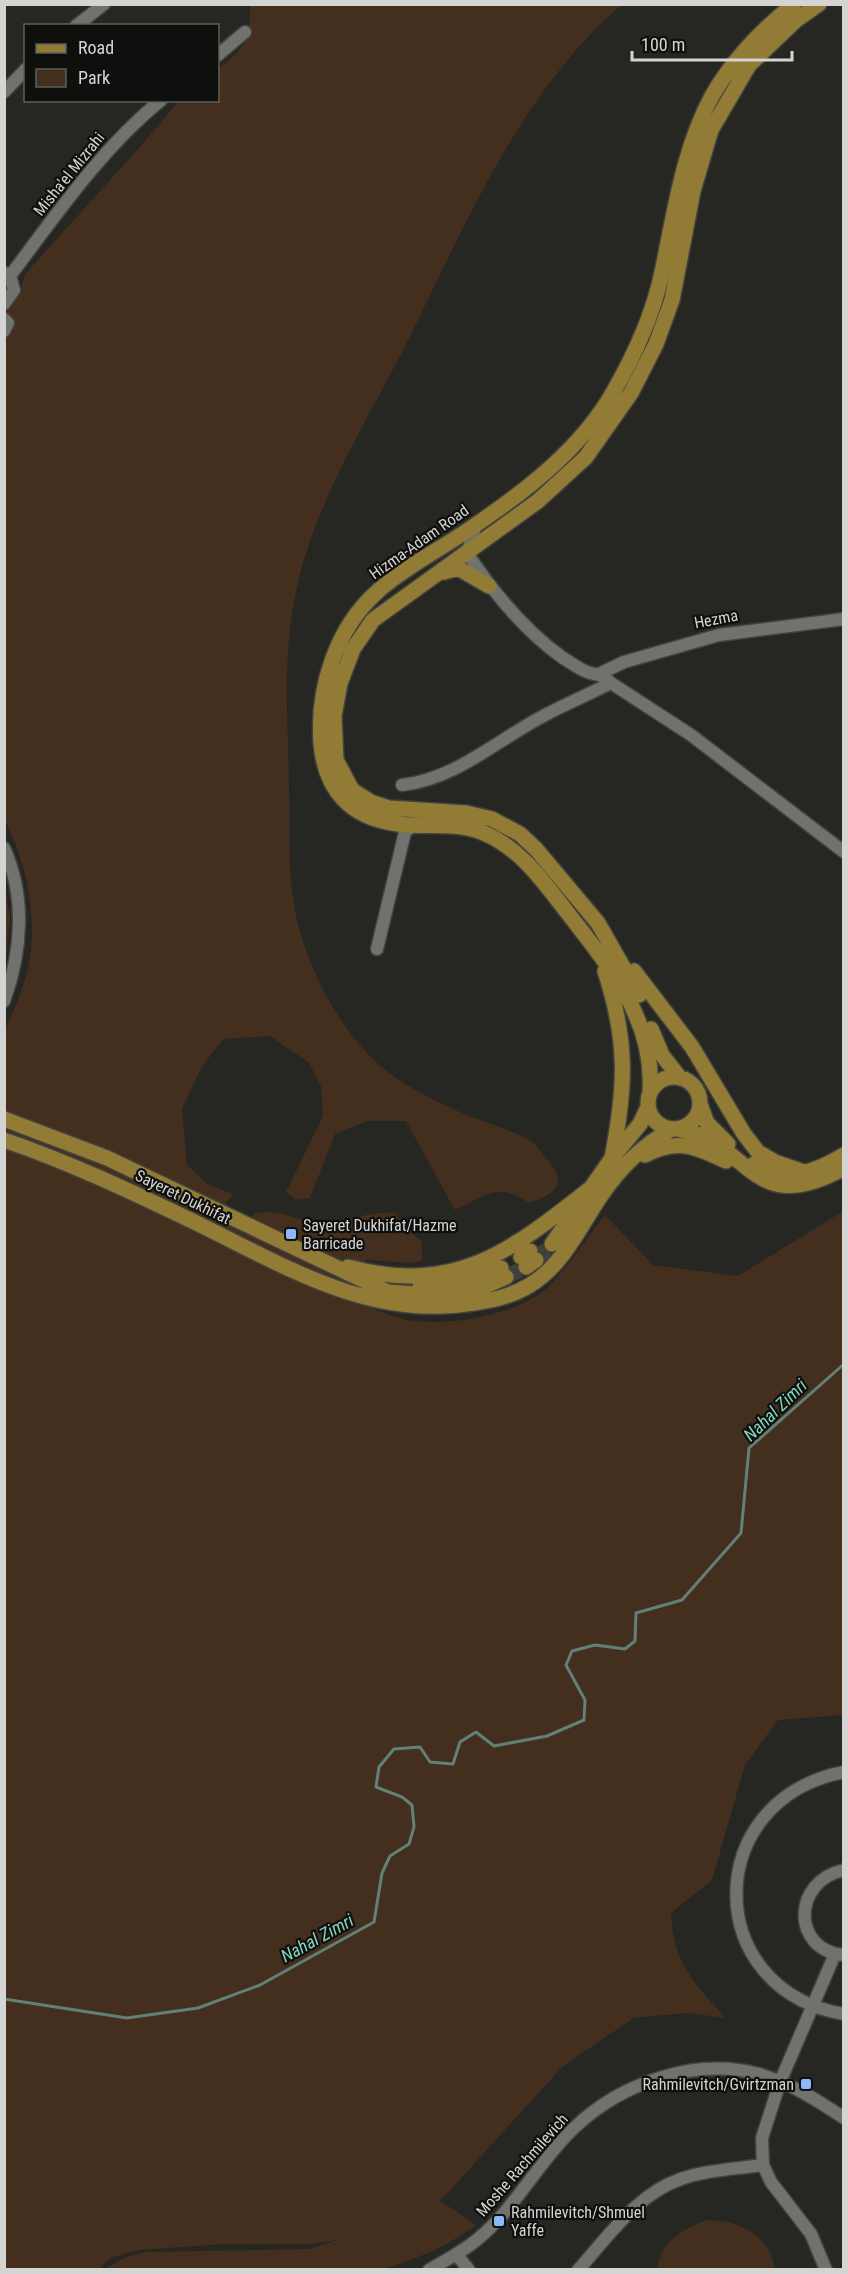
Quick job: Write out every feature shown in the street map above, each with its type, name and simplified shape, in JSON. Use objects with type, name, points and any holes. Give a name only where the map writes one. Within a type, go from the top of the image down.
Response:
[{"type":"main road","name":"Hizma-Adam Road","points":[[650,1092],[649,1054],[628,995],[599,951],[540,875],[517,853],[483,833],[457,825],[417,823],[402,825],[384,821],[347,804],[327,777],[322,760],[320,710],[334,657],[344,634],[359,611],[378,590],[477,525],[571,449],[595,423],[615,390],[642,335],[660,281],[686,166],[698,129],[713,95],[759,34],[794,4]]},
{"type":"main road","name":"Hizma-Adam Road","points":[[680,1078],[662,1055],[642,1001],[598,923],[536,849],[520,834],[492,819],[447,810],[410,811],[371,802],[352,790],[336,760],[334,716],[340,683],[353,649],[373,620],[396,601],[441,573],[481,540],[538,501],[586,457],[631,393],[656,344],[672,300],[695,180],[711,130],[749,65],[795,21],[819,4]]},
{"type":"main road","points":[[480,572],[476,553],[481,540]]},
{"type":"main road","points":[[441,573],[458,568],[489,586]]},
{"type":"main road","points":[[598,923],[692,1047],[744,1134],[758,1152],[775,1162],[807,1173]]},
{"type":"main road","points":[[599,951],[614,996],[623,1050],[622,1105],[612,1158]]},
{"type":"main road","points":[[550,1241],[640,1124],[648,1107],[650,1092],[663,1079],[680,1078],[695,1087],[707,1123],[743,1157],[775,1174],[807,1173],[821,1169],[843,1155]]},
{"type":"main road","points":[[675,1129],[694,1120],[700,1104]]},
{"type":"main road","points":[[648,1107],[654,1120],[675,1129],[693,1132],[708,1140],[753,1174]]},
{"type":"main road","name":"Sayeret Dukhifat","points":[[4,1119],[107,1158],[340,1271],[387,1284],[417,1287],[504,1273]]},
{"type":"main road","name":"Sayeret Dukhifat","points":[[4,1140],[53,1156],[98,1176],[344,1293],[389,1304],[440,1308],[515,1294],[551,1270],[564,1254],[601,1195],[655,1138],[675,1129]]},
{"type":"main road","points":[[627,1166],[662,1146],[675,1144],[690,1146],[712,1154],[778,1186],[814,1183],[843,1168]]},
{"type":"main road","points":[[319,1260],[370,1273],[404,1278],[435,1275],[494,1257],[516,1245],[587,1193]]},
{"type":"street","points":[[79,24],[104,4]]},
{"type":"street","points":[[219,54],[245,32]]},
{"type":"street","points":[[4,92],[24,71]]},
{"type":"street","name":"Misha'el Mizrahi","points":[[7,274],[103,156],[132,124],[159,102]]},
{"type":"street","points":[[4,304],[14,290],[7,274]]},
{"type":"street","points":[[4,319],[8,323],[4,331]]},
{"type":"street","points":[[467,553],[477,525]]},
{"type":"street","points":[[436,550],[467,553]]},
{"type":"street","points":[[467,553],[489,586],[535,634],[562,657],[588,672],[601,674],[611,683],[691,735],[843,852]]},
{"type":"street","name":"Hezma","points":[[601,674],[624,662],[719,634],[843,619]]},
{"type":"street","points":[[402,785],[424,783],[461,766],[546,714],[611,683]]},
{"type":"street","points":[[384,821],[400,832],[402,839]]},
{"type":"street","points":[[377,949],[402,839],[408,827],[417,823]]},
{"type":"street","points":[[4,848],[14,878],[19,924],[16,962],[4,1001]]},
{"type":"street","points":[[843,1772],[812,1780],[788,1793],[767,1811],[751,1834],[739,1865],[736,1896],[741,1928],[752,1953],[770,1977],[792,1995],[812,2006],[843,2014]]},
{"type":"street","points":[[826,2270],[819,2246],[771,2182],[763,2165],[762,2138],[780,2082],[812,2006],[839,1954],[812,1938],[805,1923],[804,1908],[807,1896],[817,1882],[833,1872],[843,1870]]},
{"type":"street","name":"Moshe Rachmilevich","points":[[429,2270],[480,2238],[573,2129],[624,2093],[658,2078],[695,2071],[743,2072],[780,2082],[801,2091],[843,2118]]},
{"type":"street","points":[[578,2270],[636,2208],[666,2185],[697,2175],[763,2165]]},
{"type":"street","points":[[456,2254],[469,2270]]},
{"type":"green space","points":[[250,5],[621,5],[584,42],[521,124],[494,169],[400,356],[354,441],[326,500],[304,561],[292,616],[287,664],[289,851],[293,900],[307,953],[333,1008],[356,1041],[378,1064],[412,1088],[436,1101],[518,1134],[533,1143],[554,1168],[558,1182],[551,1192],[529,1203],[518,1196],[500,1192],[484,1196],[455,1210],[406,1121],[367,1121],[335,1134],[310,1198],[296,1200],[286,1192],[323,1116],[321,1086],[309,1063],[270,1036],[223,1039],[201,1068],[182,1109],[187,1165],[207,1184],[233,1194],[224,1206],[251,1218],[254,1214],[273,1212],[307,1221],[326,1223],[377,1213],[395,1213],[408,1230],[421,1241],[423,1260],[411,1263],[366,1260],[356,1301],[394,1316],[424,1322],[463,1320],[484,1316],[522,1304],[538,1295],[565,1268],[605,1215],[653,1265],[738,1276],[843,1211],[843,1715],[778,1720],[745,1765],[712,1880],[671,1913],[676,1945],[687,1971],[726,2018],[687,2013],[634,2018],[563,2066],[439,2200],[476,2225],[465,2233],[432,2251],[384,2269],[105,2269],[126,2257],[146,2252],[309,2249],[338,2240],[309,2244],[224,2244],[138,2250],[110,2258],[99,2269],[5,2269],[4,1032],[24,983],[30,956],[32,916],[20,856],[4,819],[4,309],[16,299],[25,274],[178,102],[219,102],[219,68],[241,48],[248,35]]},
{"type":"green space","points":[[4,882],[10,918],[5,970],[4,970]]},
{"type":"green space","points":[[707,2220],[730,2223],[751,2231],[766,2246],[775,2269],[657,2269],[663,2251],[674,2238],[681,2232]]},
{"type":"waterway","name":"Nahal Zimri","points":[[4,1999],[127,2018],[198,2008],[260,1985],[374,1922],[382,1873],[390,1856],[409,1844],[414,1827],[412,1805],[402,1797],[376,1787],[379,1767],[394,1749],[420,1747],[430,1762],[453,1764],[460,1742],[476,1732],[494,1746],[547,1736],[584,1720],[585,1700],[566,1665],[572,1651],[595,1645],[625,1649],[635,1641],[636,1613],[682,1600],[741,1533],[749,1448],[844,1364]]},
{"type":"tunnel","points":[[536,1260],[552,1244]]},
{"type":"tunnel","points":[[506,1277],[526,1267]]},
{"type":"place","name":"Sayeret Dukhifat/Hazme Barricade","points":[[291,1234]]},
{"type":"place","name":"Rahmilevitch/Gvirtzman","points":[[806,2084]]},
{"type":"place","name":"Rahmilevitch/Shmuel Yaffe","points":[[499,2221]]}]
